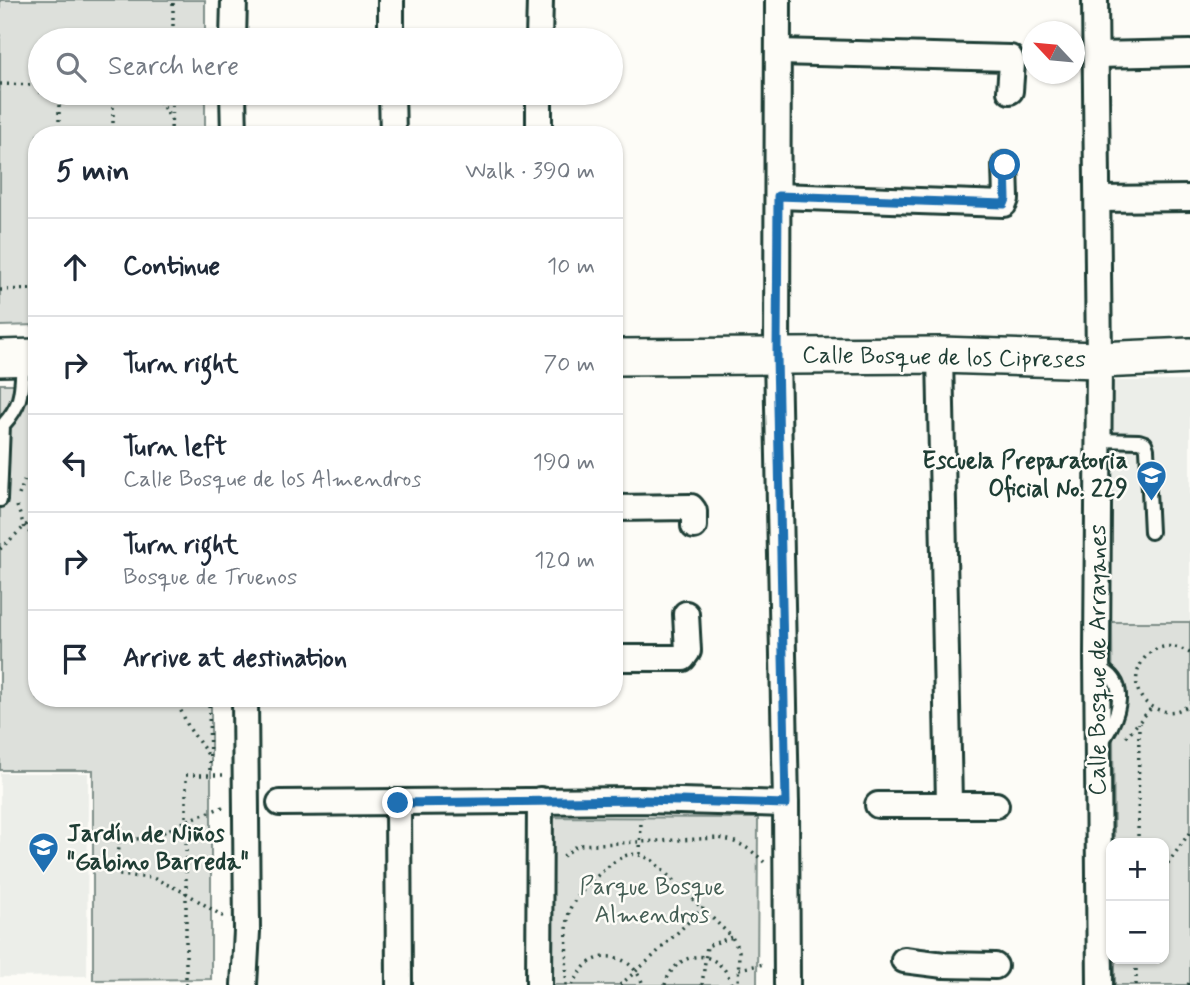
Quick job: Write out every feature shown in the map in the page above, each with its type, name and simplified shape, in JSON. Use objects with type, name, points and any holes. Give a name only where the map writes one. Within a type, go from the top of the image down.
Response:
[{"type":"street","points":[[233,28],[234,0]]},
{"type":"street","points":[[391,0],[391,28]]},
{"type":"street","points":[[539,28],[540,0]]},
{"type":"street","points":[[778,0],[777,356],[787,985]]},
{"type":"street","name":"Calle Bosque de Arrayanes","points":[[1095,0],[1099,360],[1097,665],[1100,985]]},
{"type":"street","points":[[778,52],[1010,58],[1010,91]]},
{"type":"street","points":[[1096,55],[1190,53]]},
{"type":"street","points":[[233,105],[234,126]]},
{"type":"street","points":[[392,105],[393,126]]},
{"type":"street","points":[[539,105],[539,126]]},
{"type":"street","points":[[778,196],[1004,204],[1005,165]]},
{"type":"street","points":[[1098,199],[1190,198]]},
{"type":"street","points":[[940,355],[949,803]]},
{"type":"street","name":"Calle Bosque de los Cipreses","points":[[623,357],[940,355],[1099,360],[1190,356]]},
{"type":"street","points":[[623,508],[691,507],[694,511],[694,526]]},
{"type":"street","points":[[623,658],[683,658],[688,651],[686,614]]},
{"type":"street","points":[[244,985],[247,931],[245,707]]},
{"type":"street","points":[[539,985],[540,800]]},
{"type":"street","points":[[280,803],[642,800],[786,804]]},
{"type":"street","points":[[398,803],[399,985]]},
{"type":"street","points":[[877,805],[996,804]]},
{"type":"street","points":[[904,960],[944,975],[995,966]]},
{"type":"lane","points":[[0,500],[1,424],[15,411],[20,396],[20,357]]},
{"type":"lane","points":[[1098,440],[1139,440],[1144,443],[1147,449],[1150,532]]},
{"type":"path","points":[[173,0],[173,28]]},
{"type":"path","points":[[0,84],[28,85]]},
{"type":"path","points":[[59,126],[60,105]]},
{"type":"path","points":[[113,105],[113,126]]},
{"type":"path","points":[[162,105],[172,121]]},
{"type":"path","points":[[172,105],[172,126]]},
{"type":"path","points":[[0,290],[28,289]]},
{"type":"path","points":[[28,476],[19,492],[17,505],[28,530]]},
{"type":"path","points":[[0,549],[28,523]]},
{"type":"path","points":[[1190,653],[1181,648],[1160,647],[1142,660],[1137,671],[1139,692],[1144,701],[1152,707],[1162,712],[1173,712],[1190,704]]},
{"type":"path","points":[[179,707],[189,728],[210,758]]},
{"type":"path","points":[[209,707],[210,775]]},
{"type":"path","points":[[1138,838],[1139,723]]},
{"type":"path","points":[[186,985],[186,775],[210,775],[246,787]]},
{"type":"path","points":[[246,787],[152,838],[120,840],[118,875],[153,878],[186,893],[247,931]]},
{"type":"path","points":[[640,854],[642,800]]},
{"type":"path","points":[[1169,862],[1190,832]]},
{"type":"path","points":[[557,864],[562,856],[578,845],[718,838],[735,840],[751,849],[786,882]]},
{"type":"path","points":[[566,985],[569,911],[574,900],[616,860],[627,855],[640,854],[653,861],[732,937],[739,951],[738,985]]},
{"type":"path","points":[[620,985],[703,908]]},
{"type":"path","points":[[702,985],[707,946],[732,937]]},
{"type":"path","points":[[665,985],[669,972],[677,963],[699,956],[719,964],[727,972],[732,985]]},
{"type":"path","points":[[572,985],[588,963],[609,957],[620,959],[637,971],[643,985]]},
{"type":"path","points":[[1136,964],[1136,985]]},
{"type":"shaded area","name":"Escuela Preparatoria Oficial No. 229","points":[[1114,381],[1190,381],[1190,622],[1112,622]]},
{"type":"shaded area","name":"Jardín de Niños \"Gabino Barreda\"","points":[[0,773],[88,773],[87,976],[0,977]]},
{"type":"green space","points":[[0,0],[205,0],[205,28],[28,28],[28,105],[205,105],[205,126],[28,126],[28,325],[0,326]]},
{"type":"green space","points":[[0,384],[28,384],[28,707],[211,707],[211,979],[93,980],[93,770],[0,770]]},
{"type":"green space","points":[[1112,622],[1190,622],[1190,985],[1115,985],[1115,964],[1169,964],[1169,838],[1114,838]]},
{"type":"green space","name":"Parque Bosque Almendros","points":[[547,817],[758,818],[757,985],[545,985]]},
{"type":"place","name":"Escuela Preparatoria Oficial No. 229","points":[[1151,502]]},
{"type":"place","name":"Jardín de Niños \"Gabino Barreda\"","points":[[44,875]]},
{"type":"route","points":[[398,803],[642,800],[786,804],[777,356],[778,196],[1004,204],[1005,165]]}]
